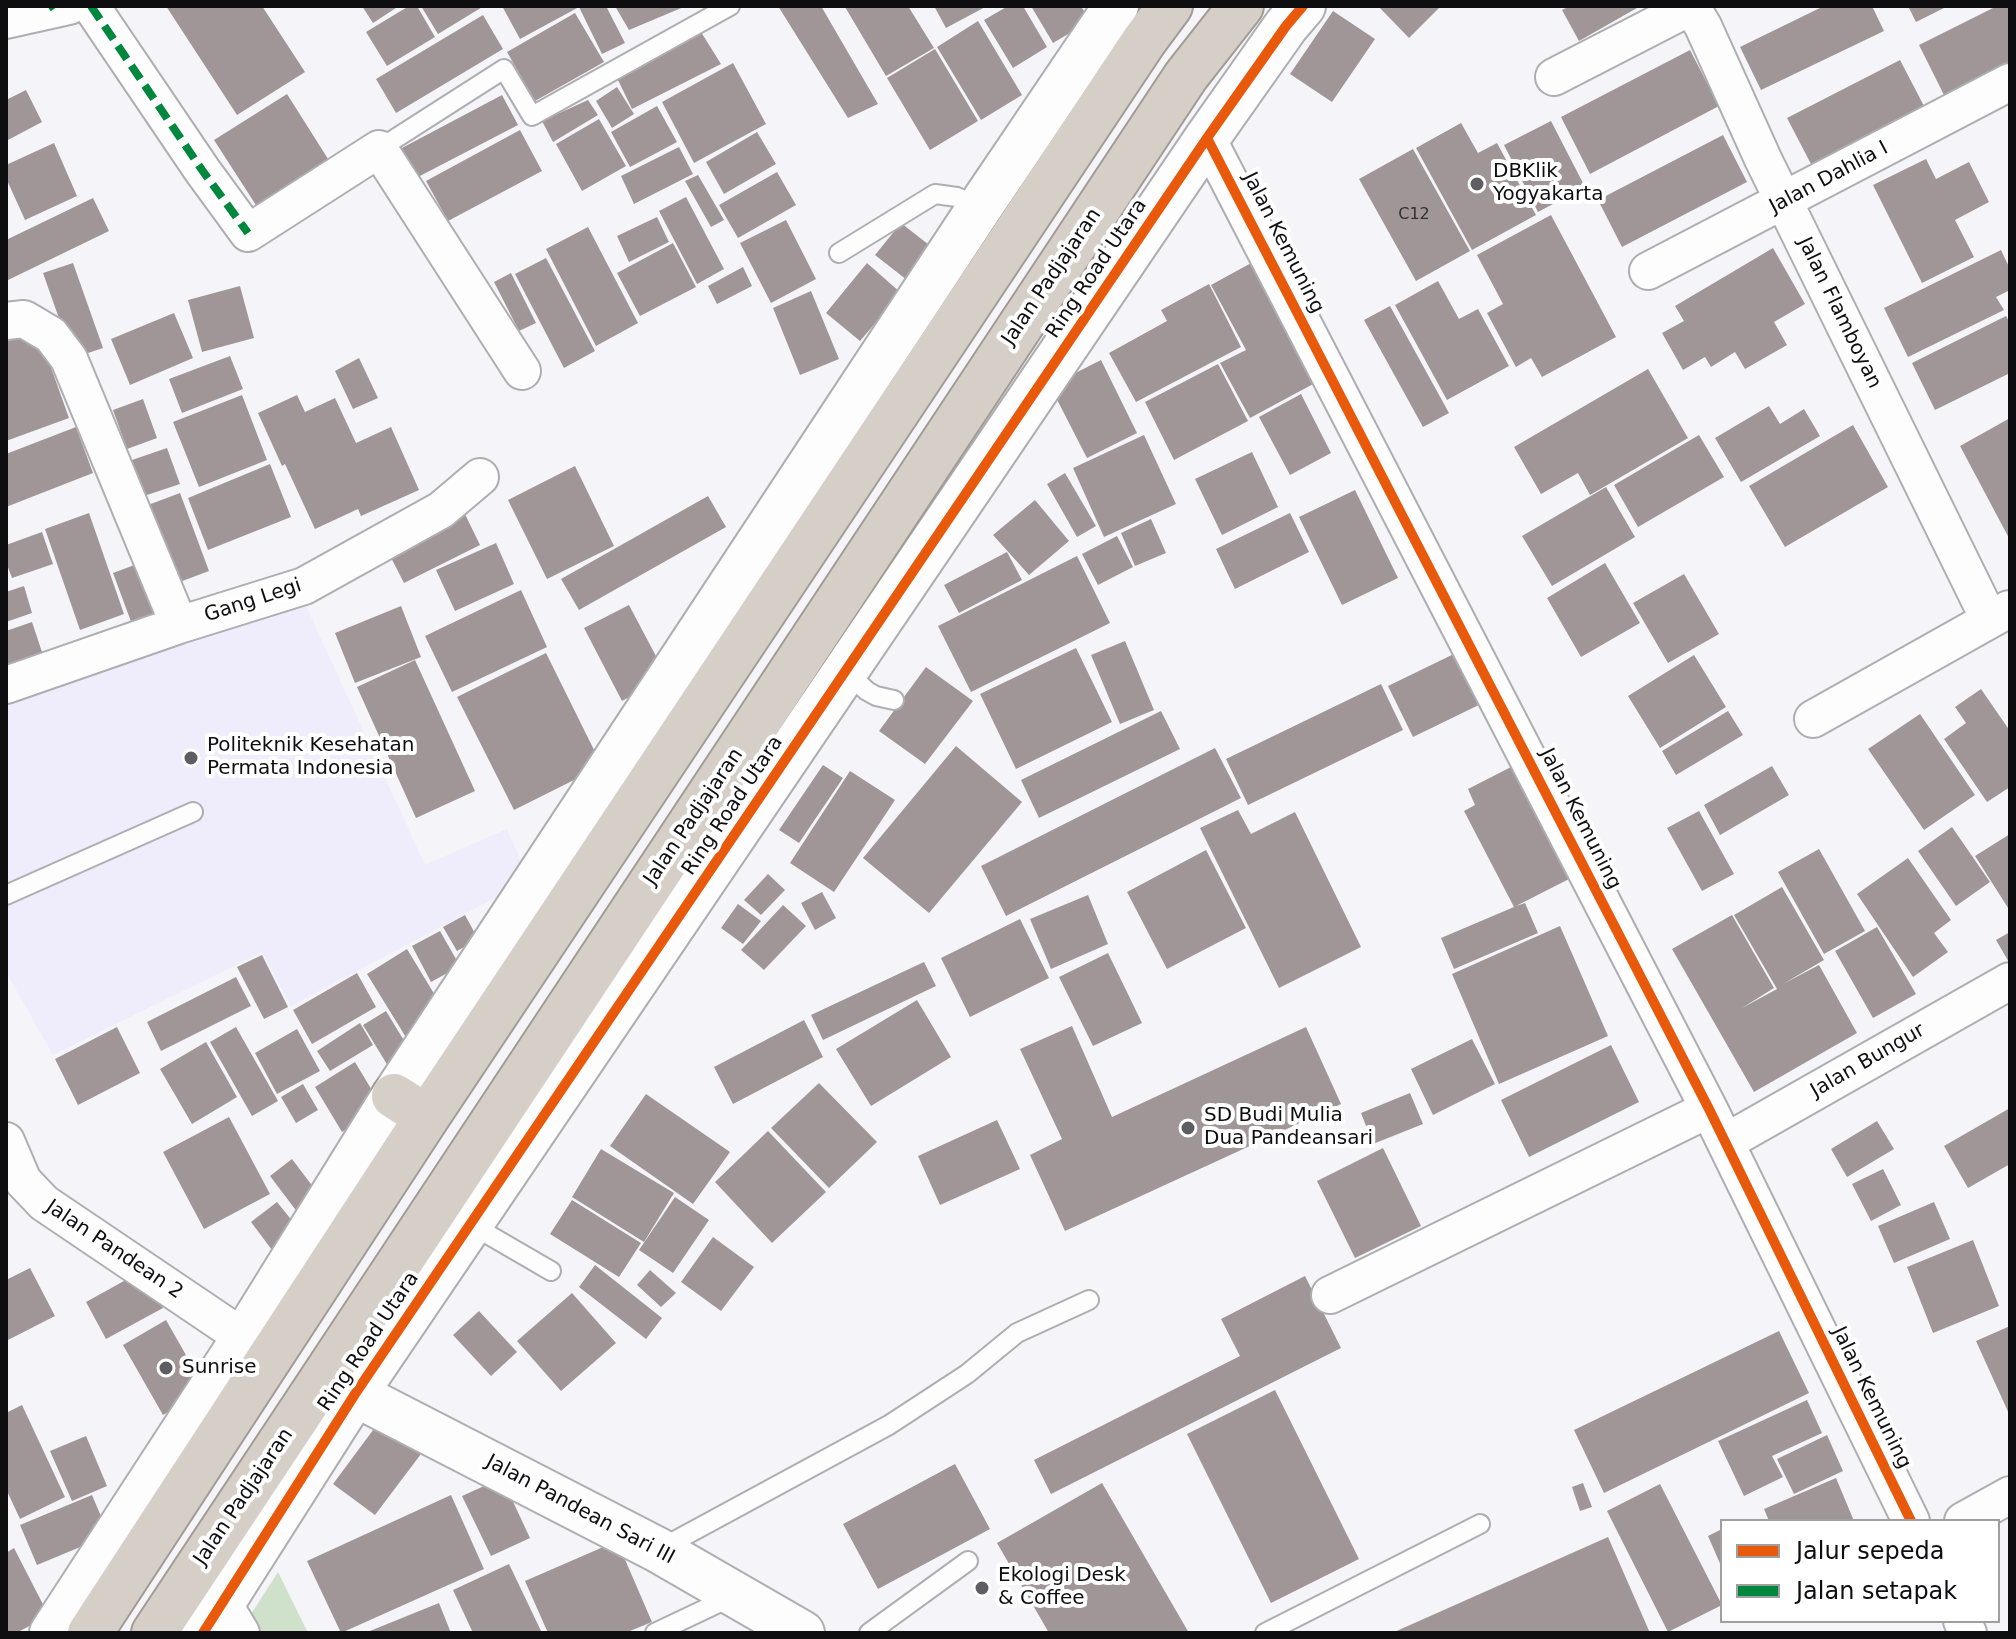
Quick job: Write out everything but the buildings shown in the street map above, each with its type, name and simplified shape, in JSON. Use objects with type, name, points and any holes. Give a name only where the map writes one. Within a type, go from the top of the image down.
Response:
[{"type":"highway","points":[[90,1633],[411,1106],[1170,6]]},
{"type":"highway","name":"Jalan Padjajaran","points":[[154,1633],[1186,76],[1241,6]]},
{"type":"street","points":[[91,6],[248,233],[379,149],[522,371]]},
{"type":"street","points":[[52,1633],[244,1338],[411,1106],[980,207],[1116,6]]},
{"type":"street","name":"Ring Road Utara","points":[[223,1623],[355,1394],[1207,138],[1303,6]]},
{"type":"street","points":[[1554,77],[1692,6]]},
{"type":"street","name":"Jalan Flamboyan","points":[[1692,6],[1784,201],[1999,614]]},
{"type":"street","points":[[6,20],[58,7]]},
{"type":"street","name":"Jalan Dahlia I","points":[[1648,271],[2010,82]]},
{"type":"street","name":"Jalan Kemuning","points":[[1207,138],[1726,1142],[1910,1519]]},
{"type":"street","points":[[6,321],[24,319],[51,335],[69,359],[179,625]]},
{"type":"street","name":"Gang Legi","points":[[6,685],[304,586],[441,510],[480,477]]},
{"type":"street","points":[[1813,719],[1999,614]]},
{"type":"street","name":"Jalan Bungur","points":[[1726,1142],[2010,981]]},
{"type":"street","points":[[1330,1295],[1709,1109]]},
{"type":"street","name":"Jalan Pandean 2","points":[[6,1141],[23,1181],[44,1203],[244,1338]]},
{"type":"street","name":"Jalan Pandean Sari III","points":[[355,1394],[658,1550],[802,1633]]},
{"type":"street","points":[[1967,1519],[2010,1495]]},
{"type":"lane","points":[[379,149],[504,69],[532,116],[730,6]]},
{"type":"lane","points":[[839,253],[935,194],[957,197],[980,207]]},
{"type":"lane","points":[[846,672],[867,691],[894,700]]},
{"type":"lane","points":[[6,895],[193,812]]},
{"type":"lane","points":[[470,1224],[551,1271]]},
{"type":"lane","points":[[658,1550],[889,1425],[967,1374],[1017,1333],[1089,1300]]},
{"type":"lane","points":[[1265,1633],[1480,1524]]},
{"type":"lane","points":[[869,1633],[968,1561]]},
{"type":"lane","points":[[655,1633],[735,1595]]},
{"type":"shaded area","name":"Politeknik Kesehatan Permata Indonesia","points":[[299,591],[425,865],[507,829],[529,880],[291,1006],[262,952],[53,1055],[6,972],[6,686]]},
{"type":"green space","points":[[278,1572],[308,1633],[239,1633]]},
{"type":"marked path","points":[[91,6],[248,233]]},
{"type":"cycle path","points":[[203,1633],[355,1394],[1207,138],[1303,6]]},
{"type":"cycle path","points":[[1207,138],[1709,1109],[1910,1519]]},
{"type":"place","name":"DBKlik Yogyakarta","points":[[1477,184]]},
{"type":"place","name":"Politeknik Kesehatan Permata Indonesia","points":[[191,758]]},
{"type":"place","name":"SD Budi Mulia Dua Pandeansari","points":[[1188,1128]]},
{"type":"place","name":"Sunrise","points":[[166,1368]]},
{"type":"place","name":"Ekologi Desk & Coffee","points":[[982,1588]]}]
